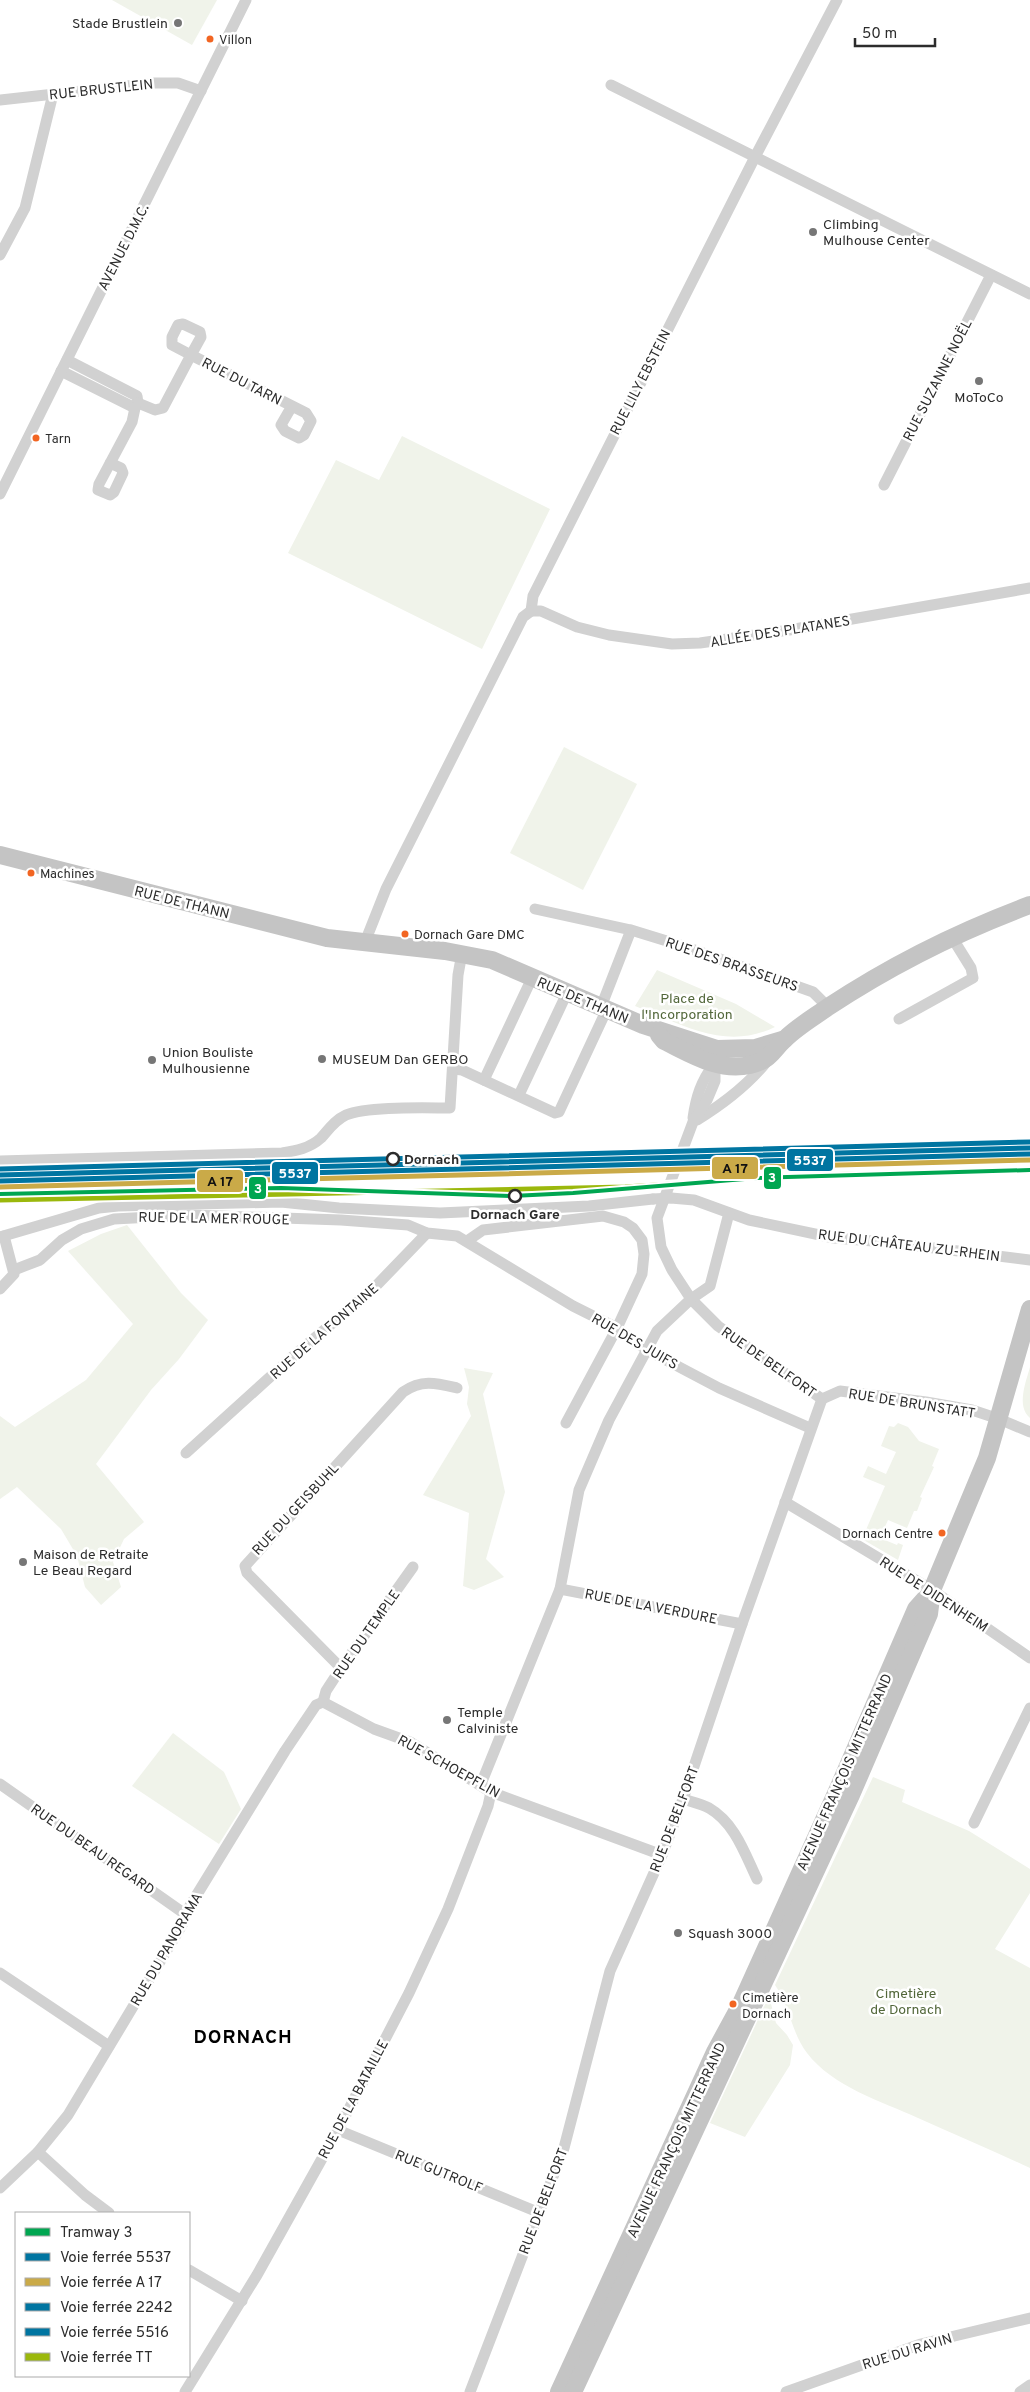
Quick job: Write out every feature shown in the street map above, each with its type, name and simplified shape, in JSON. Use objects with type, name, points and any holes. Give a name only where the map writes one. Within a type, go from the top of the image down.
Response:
[{"type":"main road","name":"RUE DE THANN","points":[[0,856],[308,934],[462,953],[492,960],[655,1030],[672,1033],[715,1056]]},
{"type":"main road","points":[[715,1056],[731,1067],[750,1065],[770,1057],[785,1039],[828,1007],[911,959],[997,918],[1030,905]]},
{"type":"main road","points":[[715,1056],[755,1048],[785,1039]]},
{"type":"main road","name":"AVENUE FRANÇOIS MITTERRAND","points":[[573,2392],[851,1795],[929,1614],[932,1590],[987,1458],[1030,1308]]},
{"type":"main road","name":"AVENUE FRANÇOIS MITTERRAND","points":[[559,2392],[711,2061],[740,2006],[842,1780],[916,1609],[932,1590]]},
{"type":"street","name":"AVENUE D.M.C.","points":[[0,494],[246,0]]},
{"type":"street","name":"RUE LILY EBSTEIN","points":[[532,611],[533,596],[578,504],[837,0]]},
{"type":"street","name":"RUE BRUSTLEIN","points":[[0,100],[154,83],[178,83],[201,90]]},
{"type":"street","points":[[611,85],[756,155],[1030,294]]},
{"type":"street","points":[[0,255],[25,208],[53,94]]},
{"type":"street","name":"RUE SUZANNE NOËL","points":[[884,485],[990,275]]},
{"type":"street","name":"RUE DU TARN","points":[[64,365],[136,396],[136,405],[155,410],[163,408],[192,355],[292,406]]},
{"type":"street","points":[[110,463],[132,422],[136,405]]},
{"type":"street","name":"ALLÉE DES PLATANES","points":[[532,611],[541,611],[577,627],[609,635],[672,644],[700,643],[790,630],[1030,588]]},
{"type":"street","points":[[365,942],[386,889],[493,675],[523,617],[532,611]]},
{"type":"street","name":"RUE DES BRASSEURS","points":[[534,909],[631,930],[683,946],[813,992],[828,1007]]},
{"type":"street","points":[[454,1069],[519,1095],[555,1113],[559,1112],[604,1008],[631,930]]},
{"type":"street","points":[[899,1019],[973,978],[971,968],[953,938]]},
{"type":"street","points":[[0,1161],[282,1153],[307,1147],[321,1137],[339,1119],[354,1112],[450,1108],[454,1069],[458,975],[462,953]]},
{"type":"street","points":[[484,1080],[532,978]]},
{"type":"street","points":[[519,1095],[568,993]]},
{"type":"street","name":"RUE DE BELFORT","points":[[470,2392],[564,2148],[608,1978],[662,1855],[683,1799],[810,1428],[822,1400],[718,1326],[691,1299],[667,1260],[657,1228],[660,1208],[693,1122],[707,1100],[715,1081],[715,1056]]},
{"type":"street","points":[[693,1122],[712,1111],[757,1074],[770,1057]]},
{"type":"street","name":"RUE DU CHÂTEAU ZU-RHEIN","points":[[2,1236],[99,1208],[118,1206],[281,1202],[362,1210],[448,1213],[589,1206],[671,1198],[694,1200],[749,1220],[834,1238],[886,1242],[1025,1259]]},
{"type":"street","points":[[481,1784],[560,1589],[579,1490],[609,1420],[657,1331],[691,1299],[710,1286],[730,1213]]},
{"type":"street","name":"RUE DE LA MER ROUGE","points":[[14,1270],[40,1260],[62,1240],[81,1229],[120,1218],[190,1215],[341,1220],[408,1225],[427,1233]]},
{"type":"street","points":[[427,1233],[457,1236],[467,1241],[483,1230],[603,1216],[624,1222],[633,1228],[642,1240],[644,1264],[618,1328],[566,1423]]},
{"type":"street","name":"RUE DE LA FONTAINE","points":[[186,1453],[291,1358],[374,1288],[427,1233]]},
{"type":"street","points":[[0,1289],[12,1278],[14,1270],[2,1236]]},
{"type":"street","name":"RUE DES JUIFS","points":[[467,1241],[573,1306],[618,1328],[647,1350],[719,1388],[810,1428]]},
{"type":"street","name":"RUE DU GEISBUHL","points":[[342,1668],[247,1573],[245,1566],[403,1392],[415,1384],[430,1381],[457,1388]]},
{"type":"street","name":"RUE DE BRUNSTATT","points":[[822,1400],[840,1391],[926,1402],[972,1410],[1030,1432]]},
{"type":"street","name":"RUE DE DIDENHEIM","points":[[785,1502],[932,1590],[1030,1658]]},
{"type":"street","name":"RUE DU TEMPLE","points":[[323,1702],[326,1691],[413,1568]]},
{"type":"street","name":"RUE DE LA VERDURE","points":[[560,1589],[742,1624]]},
{"type":"street","name":"RUE SCHOEPFLIN","points":[[323,1702],[374,1729],[410,1742],[492,1792],[662,1855]]},
{"type":"street","name":"RUE DU PANORAMA","points":[[0,2188],[38,2152],[68,2115],[182,1925],[185,1914],[285,1751],[316,1706],[323,1702]]},
{"type":"street","points":[[974,1823],[1030,1708]]},
{"type":"street","name":"RUE DU BEAU REGARD","points":[[0,1784],[185,1914]]},
{"type":"street","name":"RUE DE LA BATAILLE","points":[[185,2392],[242,2301],[338,2130],[409,1993],[448,1909],[492,1792]]},
{"type":"street","points":[[683,1799],[709,1808],[724,1819],[735,1834],[757,1879]]},
{"type":"street","points":[[0,1972],[109,2046]]},
{"type":"street","name":"RUE GUTROLF","points":[[338,2130],[540,2213]]},
{"type":"street","points":[[38,2152],[85,2195],[108,2212]]},
{"type":"street","points":[[190,2271],[242,2301]]},
{"type":"street","name":"RUE DU RAVIN","points":[[786,2392],[921,2344],[1030,2318]]},
{"type":"street","points":[[1020,2392],[1030,2385]]},
{"type":"green space","name":"Stade Brustlein","points":[[112,0],[217,0],[192,45]]},
{"type":"green space","points":[[402,436],[550,509],[482,649],[288,553],[336,460],[379,480]]},
{"type":"green space","points":[[564,747],[637,784],[583,890],[510,853]]},
{"type":"green space","name":"Place de l'Incorporation","points":[[657,970],[736,1004],[775,1027],[747,1036],[719,1036],[692,1029],[664,1018],[665,1015],[654,1011],[652,1013],[635,1006]]},
{"type":"green space","points":[[127,1225],[181,1293],[208,1320],[179,1359],[151,1390],[96,1464],[144,1522],[124,1539],[113,1562],[121,1587],[101,1605],[85,1587],[77,1556],[61,1529],[17,1487],[0,1499],[0,1416],[15,1427],[86,1380],[133,1324],[68,1251],[101,1234]]},
{"type":"green space","points":[[1030,1367],[1030,1418],[1024,1407],[1023,1394]]},
{"type":"green space","points":[[464,1368],[493,1373],[483,1394],[505,1492],[486,1559],[504,1577],[474,1590],[463,1586],[469,1513],[423,1495],[471,1416],[467,1404],[469,1387]]},
{"type":"green space","points":[[898,1423],[908,1427],[919,1441],[939,1449],[932,1466],[934,1467],[920,1497],[922,1498],[917,1511],[914,1511],[907,1528],[888,1520],[880,1538],[897,1545],[898,1543],[903,1545],[898,1560],[862,1539],[885,1486],[863,1477],[868,1466],[886,1474],[896,1452],[881,1446],[889,1426],[894,1427]]},
{"type":"green space","points":[[173,1733],[224,1772],[241,1809],[219,1844],[132,1786]]},
{"type":"green space","name":"Cimetière de Dornach","points":[[873,1777],[905,1790],[902,1802],[969,1831],[1030,1869],[1030,1893],[995,1949],[1030,1968],[1030,2168],[873,2099],[830,2075],[818,2065],[802,2045],[775,1985]]},
{"type":"green space","points":[[769,1996],[776,2023],[793,2045],[790,2065],[745,2137],[710,2123]]},
{"type":"tram line","name":"3","points":[[0,1194],[281,1188],[512,1196],[757,1178],[1030,1170]]},
{"type":"rail line","name":"5516","points":[[0,1169],[1030,1142]]},
{"type":"rail line","name":"2242","points":[[0,1175],[1030,1148]]},
{"type":"rail line","name":"5537","points":[[0,1181],[1030,1154]]},
{"type":"rail line","name":"TT","points":[[0,1200],[625,1187],[817,1175],[1030,1170]]},
{"type":"transit line","points":[[0,1187],[1030,1160]]},
{"type":"place","name":"Stade Brustlein","points":[[178,23]]},
{"type":"place","name":"Villon","points":[[210,39]]},
{"type":"place","name":"Climbing Mulhouse Center","points":[[813,232]]},
{"type":"place","name":"MoToCo","points":[[979,381]]},
{"type":"place","name":"Tarn","points":[[36,438]]},
{"type":"place","name":"Machines","points":[[31,873]]},
{"type":"place","name":"Dornach Gare DMC","points":[[405,934]]},
{"type":"place","name":"MUSEUM Dan GERBO","points":[[322,1059]]},
{"type":"place","name":"Union Bouliste Mulhousienne","points":[[152,1060]]},
{"type":"place","name":"Dornach","points":[[393,1159]]},
{"type":"place","name":"Dornach Gare","points":[[515,1196]]},
{"type":"place","name":"Dornach Centre","points":[[942,1533]]},
{"type":"place","name":"Maison de Retraite Le Beau Regard","points":[[23,1562]]},
{"type":"place","name":"Temple Calviniste","points":[[447,1720]]},
{"type":"place","name":"Squash 3000","points":[[678,1933]]},
{"type":"place","name":"Cimetière Dornach","points":[[733,2004]]},
{"type":"district","name":"DORNACH","points":[[243,2036]]}]
